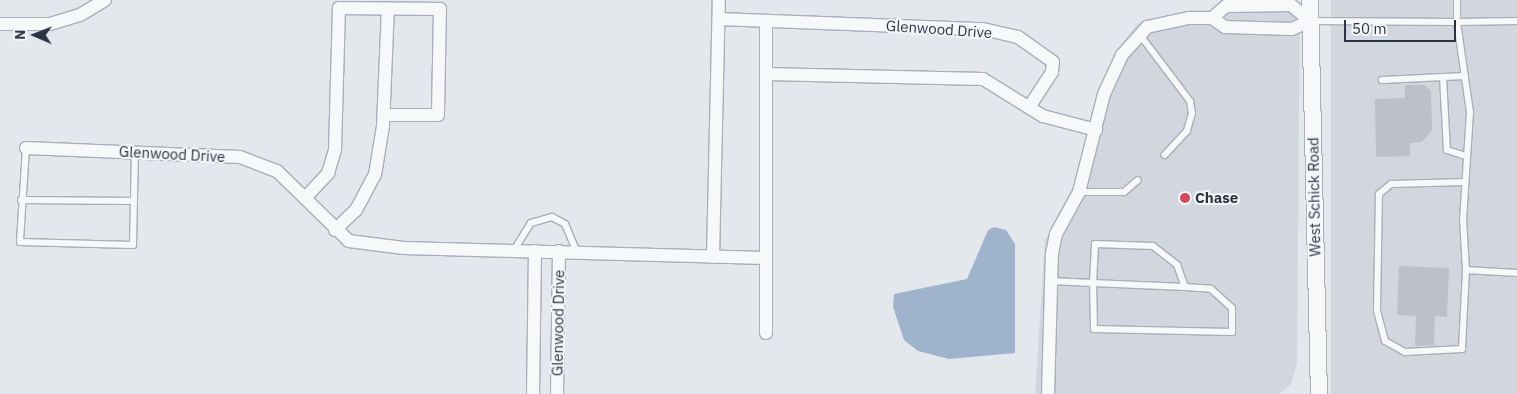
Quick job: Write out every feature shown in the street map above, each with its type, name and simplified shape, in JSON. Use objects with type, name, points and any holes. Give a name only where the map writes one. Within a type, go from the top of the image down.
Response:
[{"type":"street","points":[[0,24],[50,24],[80,15],[105,0]]},
{"type":"street","points":[[713,257],[719,0]]},
{"type":"street","name":"West Schick Road","points":[[1310,0],[1319,394]]},
{"type":"street","points":[[1048,394],[1050,281],[1056,234],[1079,192],[1104,94],[1122,55],[1147,28],[1189,18],[1212,18],[1225,27],[1292,29],[1310,21],[1291,5],[1226,6],[1212,18]]},
{"type":"street","points":[[306,197],[328,173],[335,150],[339,8],[440,9],[438,116],[384,115]]},
{"type":"street","points":[[335,230],[356,210],[375,175],[384,115],[388,9]]},
{"type":"street","name":"Glenwood Drive","points":[[719,19],[983,29],[1018,37],[1053,62],[1052,72],[1030,106]]},
{"type":"street","points":[[766,21],[766,334]]},
{"type":"street","points":[[766,74],[983,79],[1030,106],[1043,116],[1096,130]]},
{"type":"street","name":"Glenwood Drive","points":[[26,148],[240,157],[276,171],[306,197],[335,230],[349,241],[404,248],[766,258]]},
{"type":"street","name":"Glenwood Drive","points":[[533,394],[535,251]]},
{"type":"street","name":"Glenwood Drive","points":[[557,394],[559,251]]},
{"type":"lane","points":[[1457,0],[1457,22],[1470,112],[1464,182],[1466,270],[1462,349],[1405,352],[1385,341],[1377,311],[1379,194],[1391,184],[1464,182]]},
{"type":"lane","points":[[1310,21],[1517,21]]},
{"type":"lane","points":[[1140,35],[1184,89],[1191,107],[1186,131],[1164,155]]},
{"type":"lane","points":[[1382,80],[1465,76]]},
{"type":"lane","points":[[1443,77],[1447,150],[1466,156]]},
{"type":"lane","points":[[26,148],[21,200],[20,242],[133,245],[135,152]]},
{"type":"lane","points":[[1079,192],[1124,192],[1138,180]]},
{"type":"lane","points":[[21,200],[134,201]]},
{"type":"lane","points":[[514,250],[531,223],[552,217],[564,224],[577,252]]},
{"type":"lane","points":[[1050,281],[1093,283],[1185,287],[1211,288],[1232,308],[1232,332],[1094,328],[1093,283],[1095,244],[1153,246],[1177,265],[1185,287]]},
{"type":"lane","points":[[1466,270],[1517,272]]},
{"type":"shaded area","points":[[1331,0],[1517,0],[1517,394],[1331,394]]},
{"type":"shaded area","points":[[1190,10],[1300,11],[1297,364],[1291,384],[1279,394],[1035,394],[1045,240],[1073,188],[1114,54],[1138,23]]},
{"type":"water","points":[[994,227],[1006,230],[1015,244],[1015,353],[949,359],[918,351],[904,340],[893,307],[894,294],[967,279],[988,230]]},
{"type":"building","points":[[1405,85],[1424,85],[1431,91],[1432,130],[1422,142],[1410,143],[1410,156],[1376,157],[1375,99],[1405,98]]},
{"type":"building","points":[[1399,266],[1449,268],[1447,317],[1435,316],[1434,345],[1415,346],[1416,316],[1397,315]]},
{"type":"place","name":"Chase","points":[[1185,198]]}]
